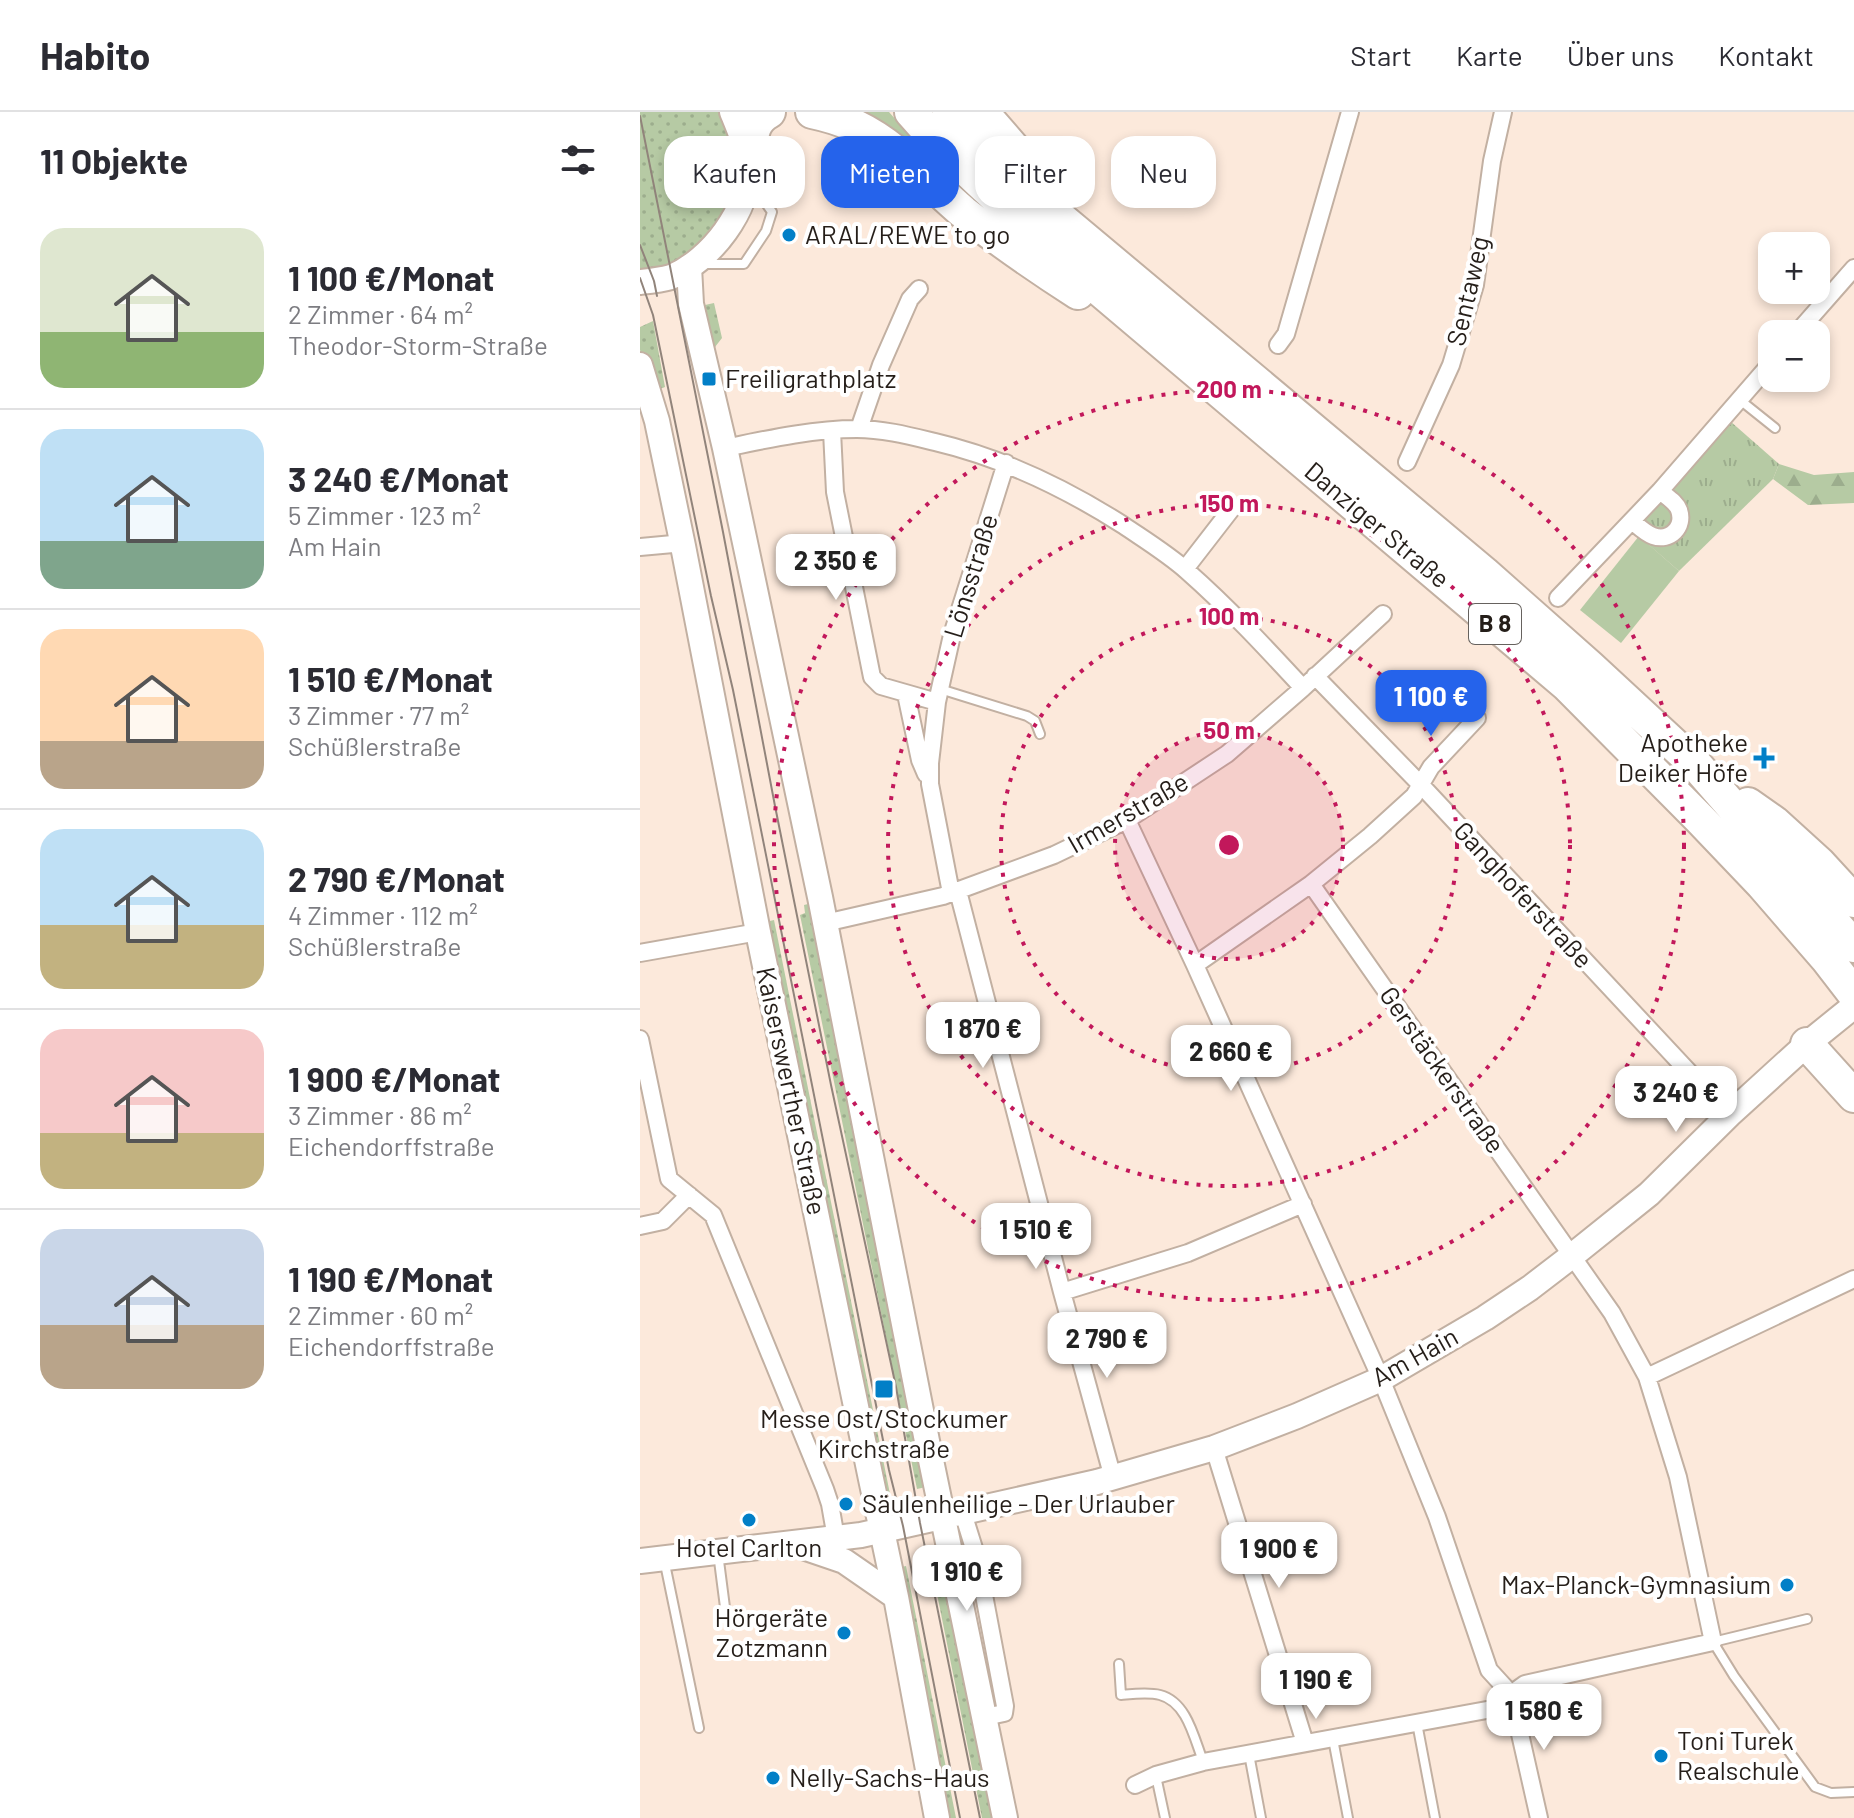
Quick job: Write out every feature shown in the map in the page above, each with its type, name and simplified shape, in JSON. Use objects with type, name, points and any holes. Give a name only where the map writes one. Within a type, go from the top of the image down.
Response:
[{"type":"highway","points":[[753,136],[759,117],[769,112]]},
{"type":"highway","points":[[812,112],[856,126],[882,141],[997,238],[1102,309],[1134,320]]},
{"type":"highway","name":"Danziger Straße","points":[[911,112],[1061,257],[1567,685],[1762,884],[1854,994]]},
{"type":"highway","name":"Danziger Straße","points":[[949,112],[975,140]]},
{"type":"highway","points":[[982,112],[1003,136]]},
{"type":"highway","name":"Danziger Straße","points":[[1048,208],[1484,573],[1590,667],[1697,766],[1854,946]]},
{"type":"highway","points":[[1697,766],[1775,823],[1819,863],[1854,901]]},
{"type":"highway","points":[[1807,1044],[1854,1096]]},
{"type":"street","points":[[732,112],[741,136]]},
{"type":"street","points":[[1278,345],[1286,334],[1350,112]]},
{"type":"street","name":"Sentaweg","points":[[1407,462],[1451,365],[1475,285],[1492,161],[1503,112]]},
{"type":"street","points":[[640,282],[666,278],[691,266],[729,228],[739,208]]},
{"type":"street","points":[[691,266],[691,304],[725,448],[953,1516],[985,1717],[1005,1818]]},
{"type":"street","points":[[1808,320],[1854,268]]},
{"type":"street","points":[[859,429],[881,365],[910,299],[919,289]]},
{"type":"street","name":"Kaiserswerther Straße","points":[[640,365],[657,421],[683,546],[758,932],[896,1597],[937,1818]]},
{"type":"street","points":[[1558,598],[1660,491],[1758,379]]},
{"type":"street","name":"Ganghoferstraße","points":[[725,448],[804,434],[859,429],[904,435],[1006,463],[1051,483],[1148,542],[1185,569],[1421,785],[1729,1115]]},
{"type":"street","points":[[832,431],[835,492],[872,677],[881,686],[906,694],[938,695]]},
{"type":"street","name":"Lönsstraße","points":[[930,784],[938,695],[952,635],[1006,463]]},
{"type":"street","points":[[1632,521],[1655,537],[1670,536],[1677,530],[1678,508],[1660,491]]},
{"type":"street","points":[[1185,569],[1233,507]]},
{"type":"street","points":[[640,547],[683,546]]},
{"type":"street","name":"Irmerstraße","points":[[825,923],[954,892],[1054,855],[1127,820],[1227,754],[1383,614]]},
{"type":"street","name":"Lönsstraße","points":[[906,694],[954,892],[1113,1478]]},
{"type":"street","points":[[1195,965],[1311,884],[1414,796],[1431,767],[1477,718]]},
{"type":"street","points":[[1127,820],[1381,1379],[1437,1517],[1489,1670],[1512,1700],[1539,1818]]},
{"type":"street","name":"Gerstäckerstraße","points":[[1311,884],[1573,1255],[1612,1313],[1647,1377],[1678,1477],[1713,1642]]},
{"type":"street","points":[[640,953],[758,932]]},
{"type":"street","name":"Am Hain","points":[[834,1543],[1113,1478],[1214,1448],[1381,1379],[1485,1318],[1573,1255],[1649,1194],[1729,1115],[1854,1006]]},
{"type":"street","points":[[640,1039],[669,1179],[713,1215],[825,1489],[830,1504],[834,1543],[844,1561],[896,1597]]},
{"type":"street","points":[[640,1226],[663,1221],[689,1195]]},
{"type":"street","points":[[1062,1292],[1188,1253],[1303,1204]]},
{"type":"street","points":[[1647,1377],[1854,1279]]},
{"type":"street","points":[[1214,1448],[1305,1743]]},
{"type":"street","points":[[652,1560],[794,1544],[834,1543]]},
{"type":"street","points":[[1135,1785],[1156,1775],[1203,1762],[1417,1723],[1512,1700],[1525,1684],[1713,1642]]},
{"type":"lane","points":[[691,266],[744,264],[766,231],[772,212],[770,208]]},
{"type":"lane","points":[[1740,400],[1775,428]]},
{"type":"lane","points":[[938,695],[1027,716],[1035,721],[1040,734]]},
{"type":"lane","points":[[718,1552],[726,1615]]},
{"type":"lane","points":[[652,1560],[699,1728]]},
{"type":"lane","points":[[1807,1619],[1713,1642],[1815,1787],[1831,1793],[1854,1792]]},
{"type":"lane","points":[[1119,1664],[1121,1695],[1157,1694],[1172,1699],[1182,1710],[1203,1762]]},
{"type":"lane","points":[[1417,1723],[1435,1818]]},
{"type":"lane","points":[[1333,1739],[1348,1818]]},
{"type":"lane","points":[[1249,1754],[1261,1818]]},
{"type":"lane","points":[[1156,1775],[1165,1818]]},
{"type":"green space","points":[[640,112],[727,112],[734,136],[664,136],[664,208],[733,208],[689,262],[640,278]]},
{"type":"green space","points":[[825,112],[889,112],[910,136],[863,136]]},
{"type":"green space","points":[[959,184],[975,199],[975,206],[959,196]]},
{"type":"green space","points":[[714,303],[722,338],[708,356],[696,307]]},
{"type":"green space","points":[[653,321],[665,387],[655,391],[640,350],[640,327]]},
{"type":"green space","points":[[1730,421],[1779,464],[1773,479],[1679,571],[1634,532]]},
{"type":"green space","points":[[1779,464],[1814,475],[1854,472],[1854,503],[1808,505],[1773,479]]},
{"type":"green space","points":[[1639,536],[1679,571],[1621,643],[1580,610]]},
{"type":"green space","points":[[808,904],[926,1487],[917,1489],[800,915],[805,913],[804,905]]},
{"type":"green space","points":[[774,920],[890,1494],[882,1496],[766,922]]},
{"type":"green space","points":[[931,1564],[942,1566],[992,1818],[982,1818]]},
{"type":"green space","points":[[906,1566],[956,1818],[947,1818],[897,1568]]},
{"type":"tram line","points":[[640,116],[775,806],[896,1387],[920,1523],[980,1818]]},
{"type":"tram line","points":[[640,245],[657,296]]},
{"type":"tram line","points":[[640,278],[653,315],[733,690],[960,1818]]},
{"type":"place","name":"ARAL/REWE to go","points":[[789,235]]},
{"type":"place","name":"Freiligrathplatz","points":[[709,379]]},
{"type":"place","name":"Apotheke Deiker Höfe","points":[[1764,758]]},
{"type":"place","name":"Messe Ost/Stockumer Kirchstraße","points":[[884,1389]]},
{"type":"place","name":"Säulenheilige - Der Urlauber","points":[[846,1504]]},
{"type":"place","name":"Hotel Carlton","points":[[749,1520]]},
{"type":"place","name":"Max-Planck-Gymnasium","points":[[1787,1585]]},
{"type":"place","name":"Hörgeräte Zotzmann","points":[[844,1633]]},
{"type":"place","name":"Toni Turek Realschule","points":[[1661,1756]]},
{"type":"place","name":"Nelly-Sachs-Haus","points":[[773,1778]]}]
